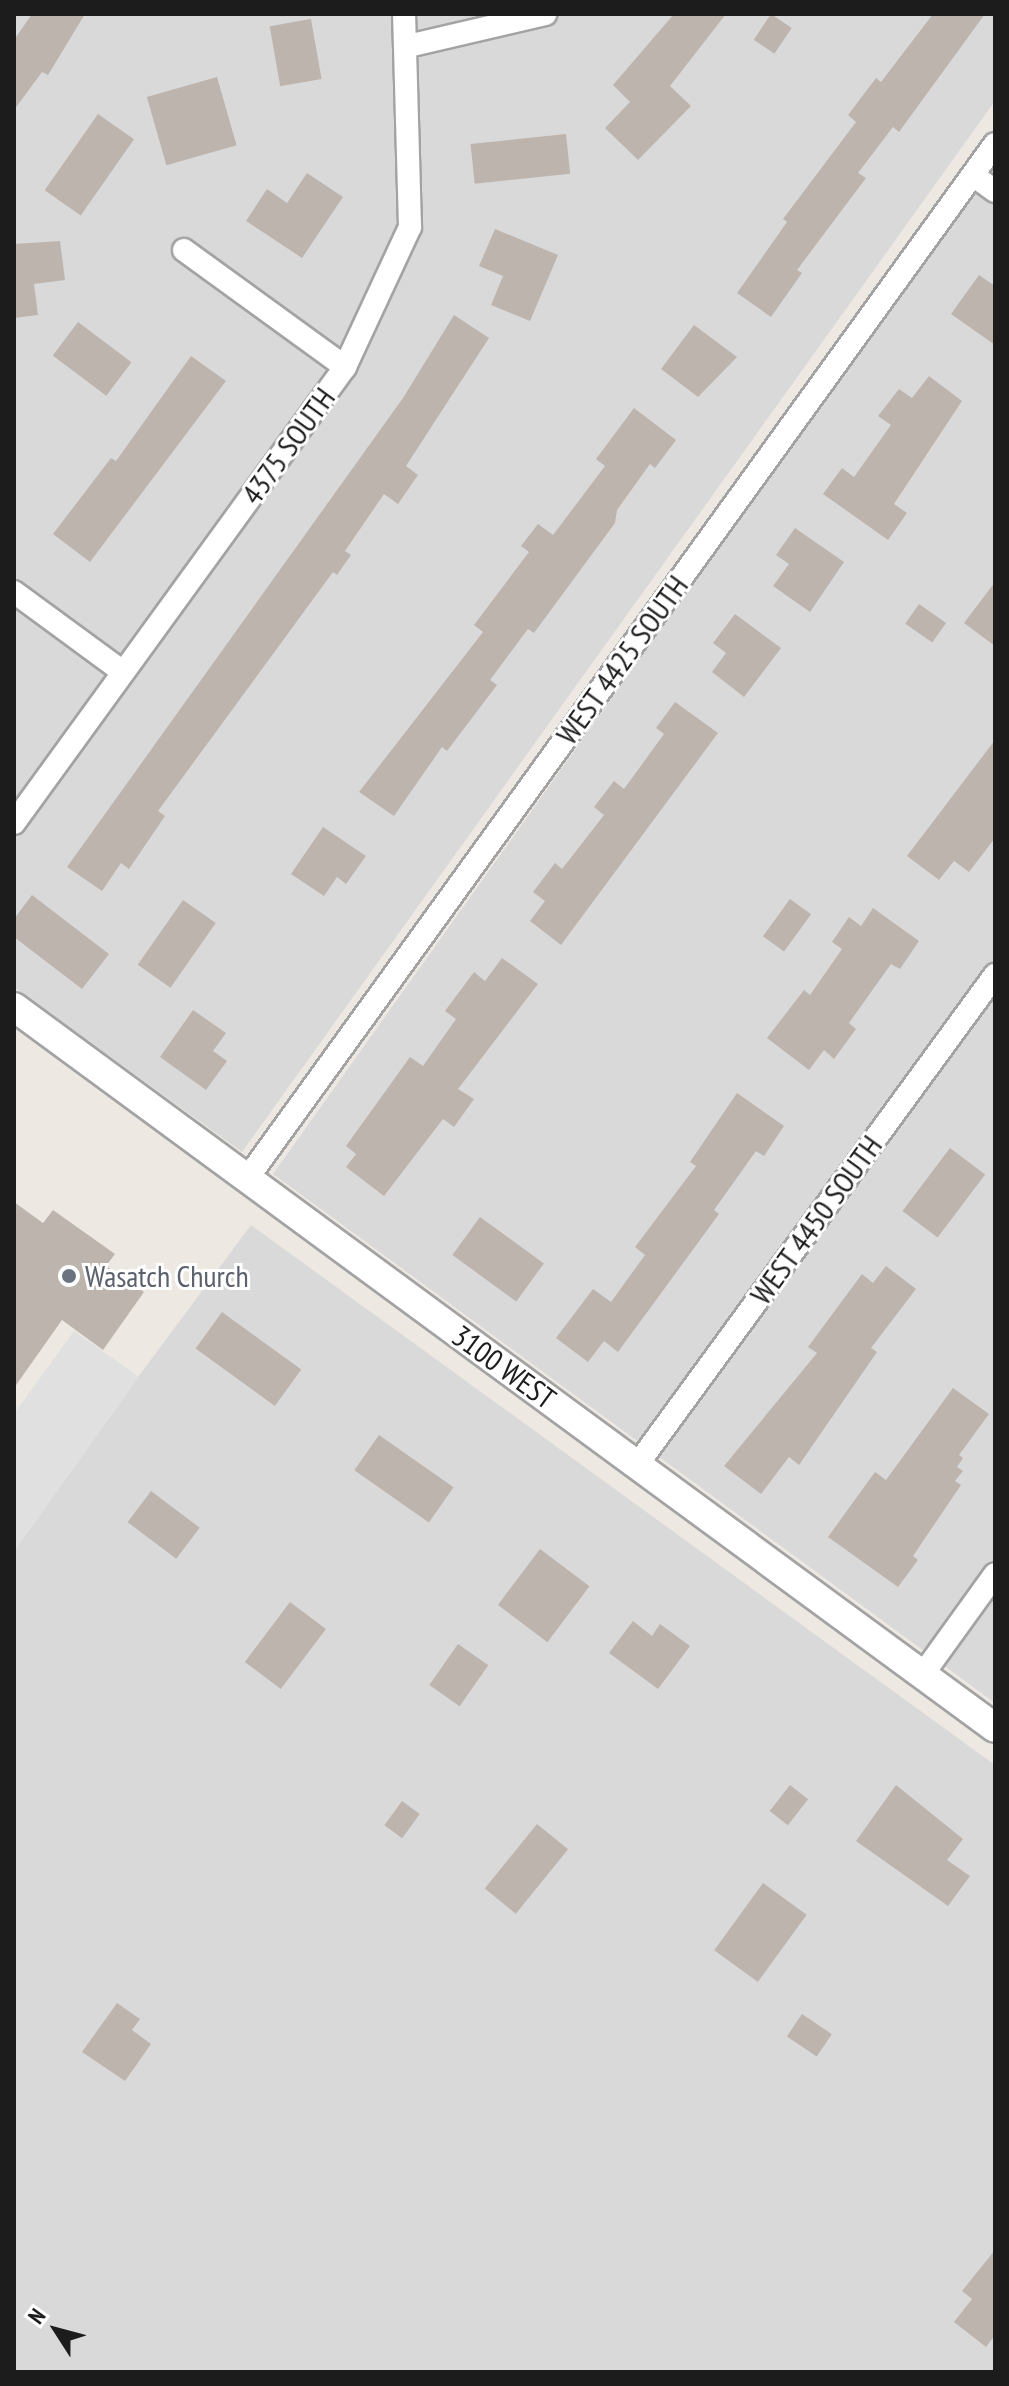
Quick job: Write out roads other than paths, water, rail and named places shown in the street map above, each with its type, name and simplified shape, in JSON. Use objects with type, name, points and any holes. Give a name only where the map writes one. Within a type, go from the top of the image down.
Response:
[{"type":"street","name":"4375 SOUTH","points":[[14,823],[345,367],[410,227],[408,46],[404,14]]},
{"type":"street","points":[[408,46],[545,14]]},
{"type":"street","name":"WEST 4425 SOUTH","points":[[249,1176],[995,144]]},
{"type":"street","points":[[973,175],[995,191]]},
{"type":"street","points":[[184,250],[345,367]]},
{"type":"street","points":[[14,592],[123,672]]},
{"type":"street","name":"WEST 4450 SOUTH","points":[[637,1465],[995,975]]},
{"type":"street","name":"3100 WEST","points":[[14,1007],[249,1176],[995,1728]]},
{"type":"street","points":[[923,1674],[995,1574]]},
{"type":"place","name":"Wasatch Church","points":[[69,1276]]}]
